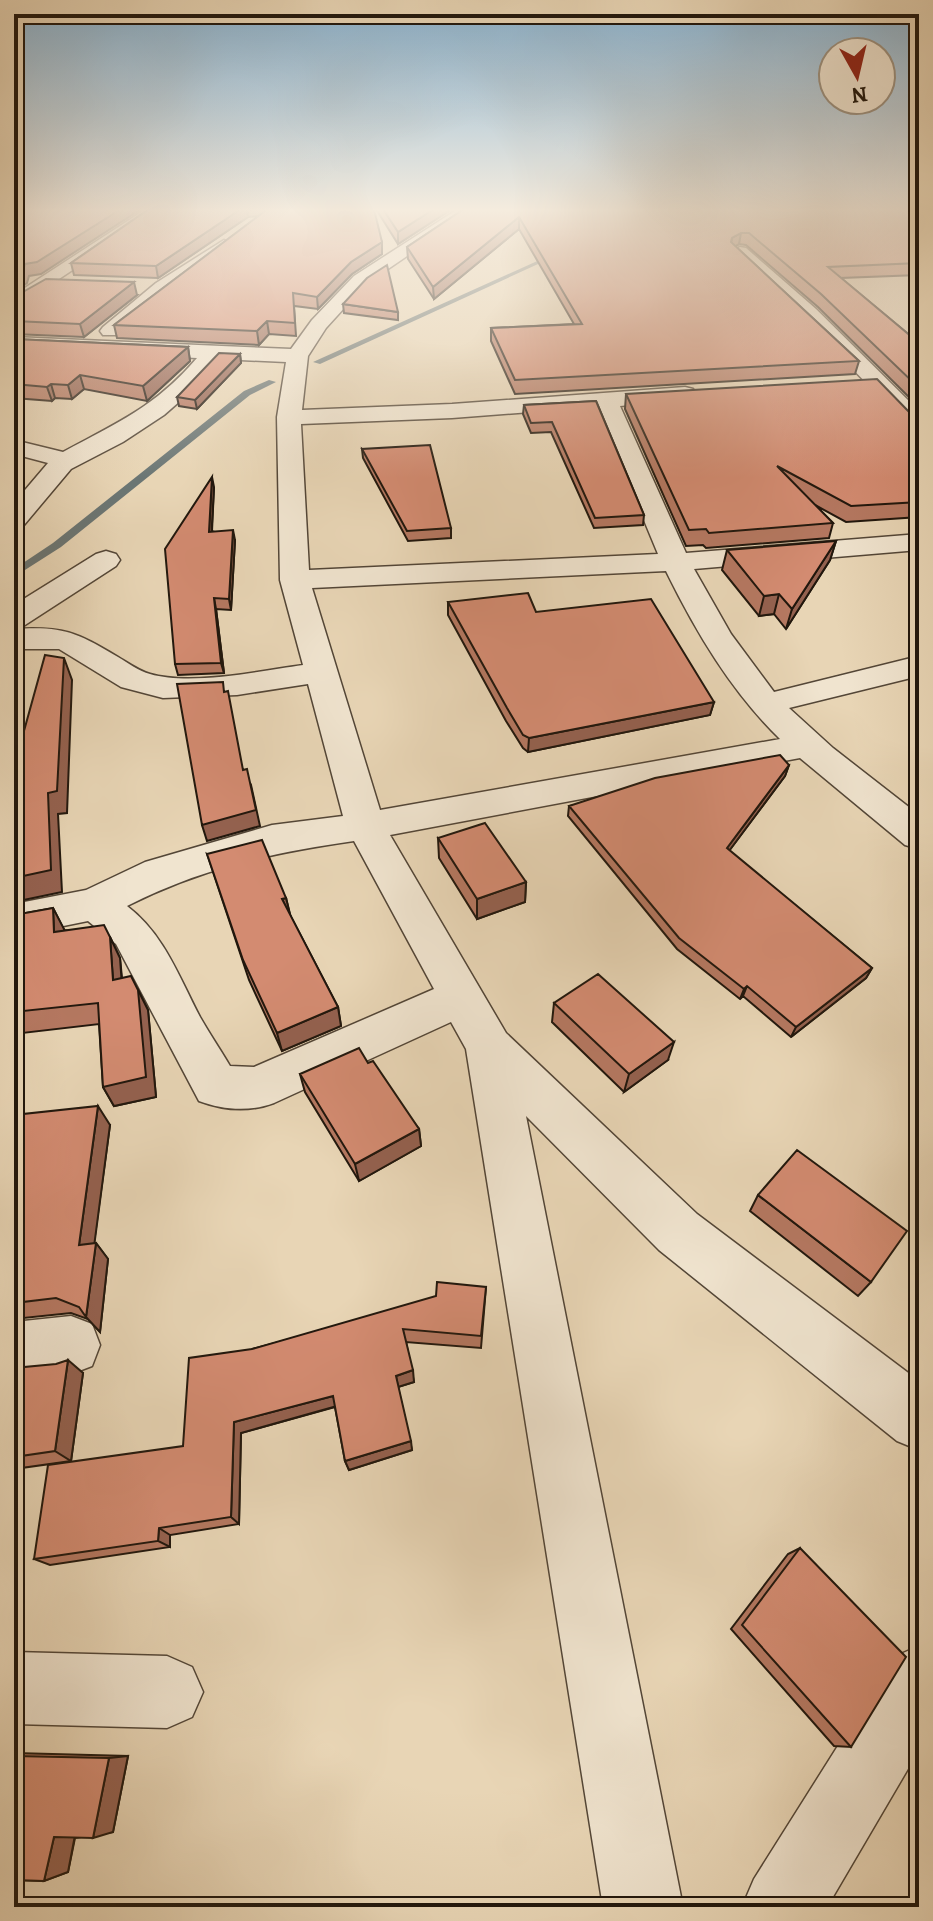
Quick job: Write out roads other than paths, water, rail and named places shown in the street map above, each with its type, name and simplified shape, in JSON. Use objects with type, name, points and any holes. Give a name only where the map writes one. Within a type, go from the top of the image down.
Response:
[{"type":"street","points":[[90,346],[149,299]]},
{"type":"street","points":[[343,299],[319,324],[297,356],[289,417],[295,580],[365,826],[476,1022],[678,1232],[919,1419]]},
{"type":"street","points":[[797,299],[817,323],[919,424]]},
{"type":"street","points":[[14,343],[297,356]]},
{"type":"street","points":[[14,519],[32,503],[66,460],[148,416],[190,381],[213,352]]},
{"type":"street","points":[[848,384],[879,383]]},
{"type":"street","points":[[289,417],[452,411],[711,392]]},
{"type":"street","points":[[605,398],[676,562],[711,630],[766,704],[809,745],[919,835]]},
{"type":"street","points":[[14,447],[66,460]]},
{"type":"street","points":[[295,580],[676,562],[919,542]]},
{"type":"street","points":[[14,618],[106,560]]},
{"type":"street","points":[[14,639],[41,637],[67,640],[133,680],[163,688],[237,685],[320,672]]},
{"type":"street","points":[[766,704],[919,666]]},
{"type":"street","points":[[14,920],[95,904],[159,872],[272,839],[365,826],[809,745]]},
{"type":"street","points":[[95,904],[131,932],[160,979],[182,1028],[216,1086],[257,1088],[476,1022]]},
{"type":"street","points":[[476,1022],[643,1907]]},
{"type":"street","points":[[14,1351],[71,1345]]},
{"type":"street","points":[[782,1907],[919,1682]]},
{"type":"street","points":[[14,1688],[167,1692]]},
{"type":"waterway","points":[[317,362],[458,299]]},
{"type":"waterway","points":[[14,574],[57,545],[247,393],[272,382]]}]
